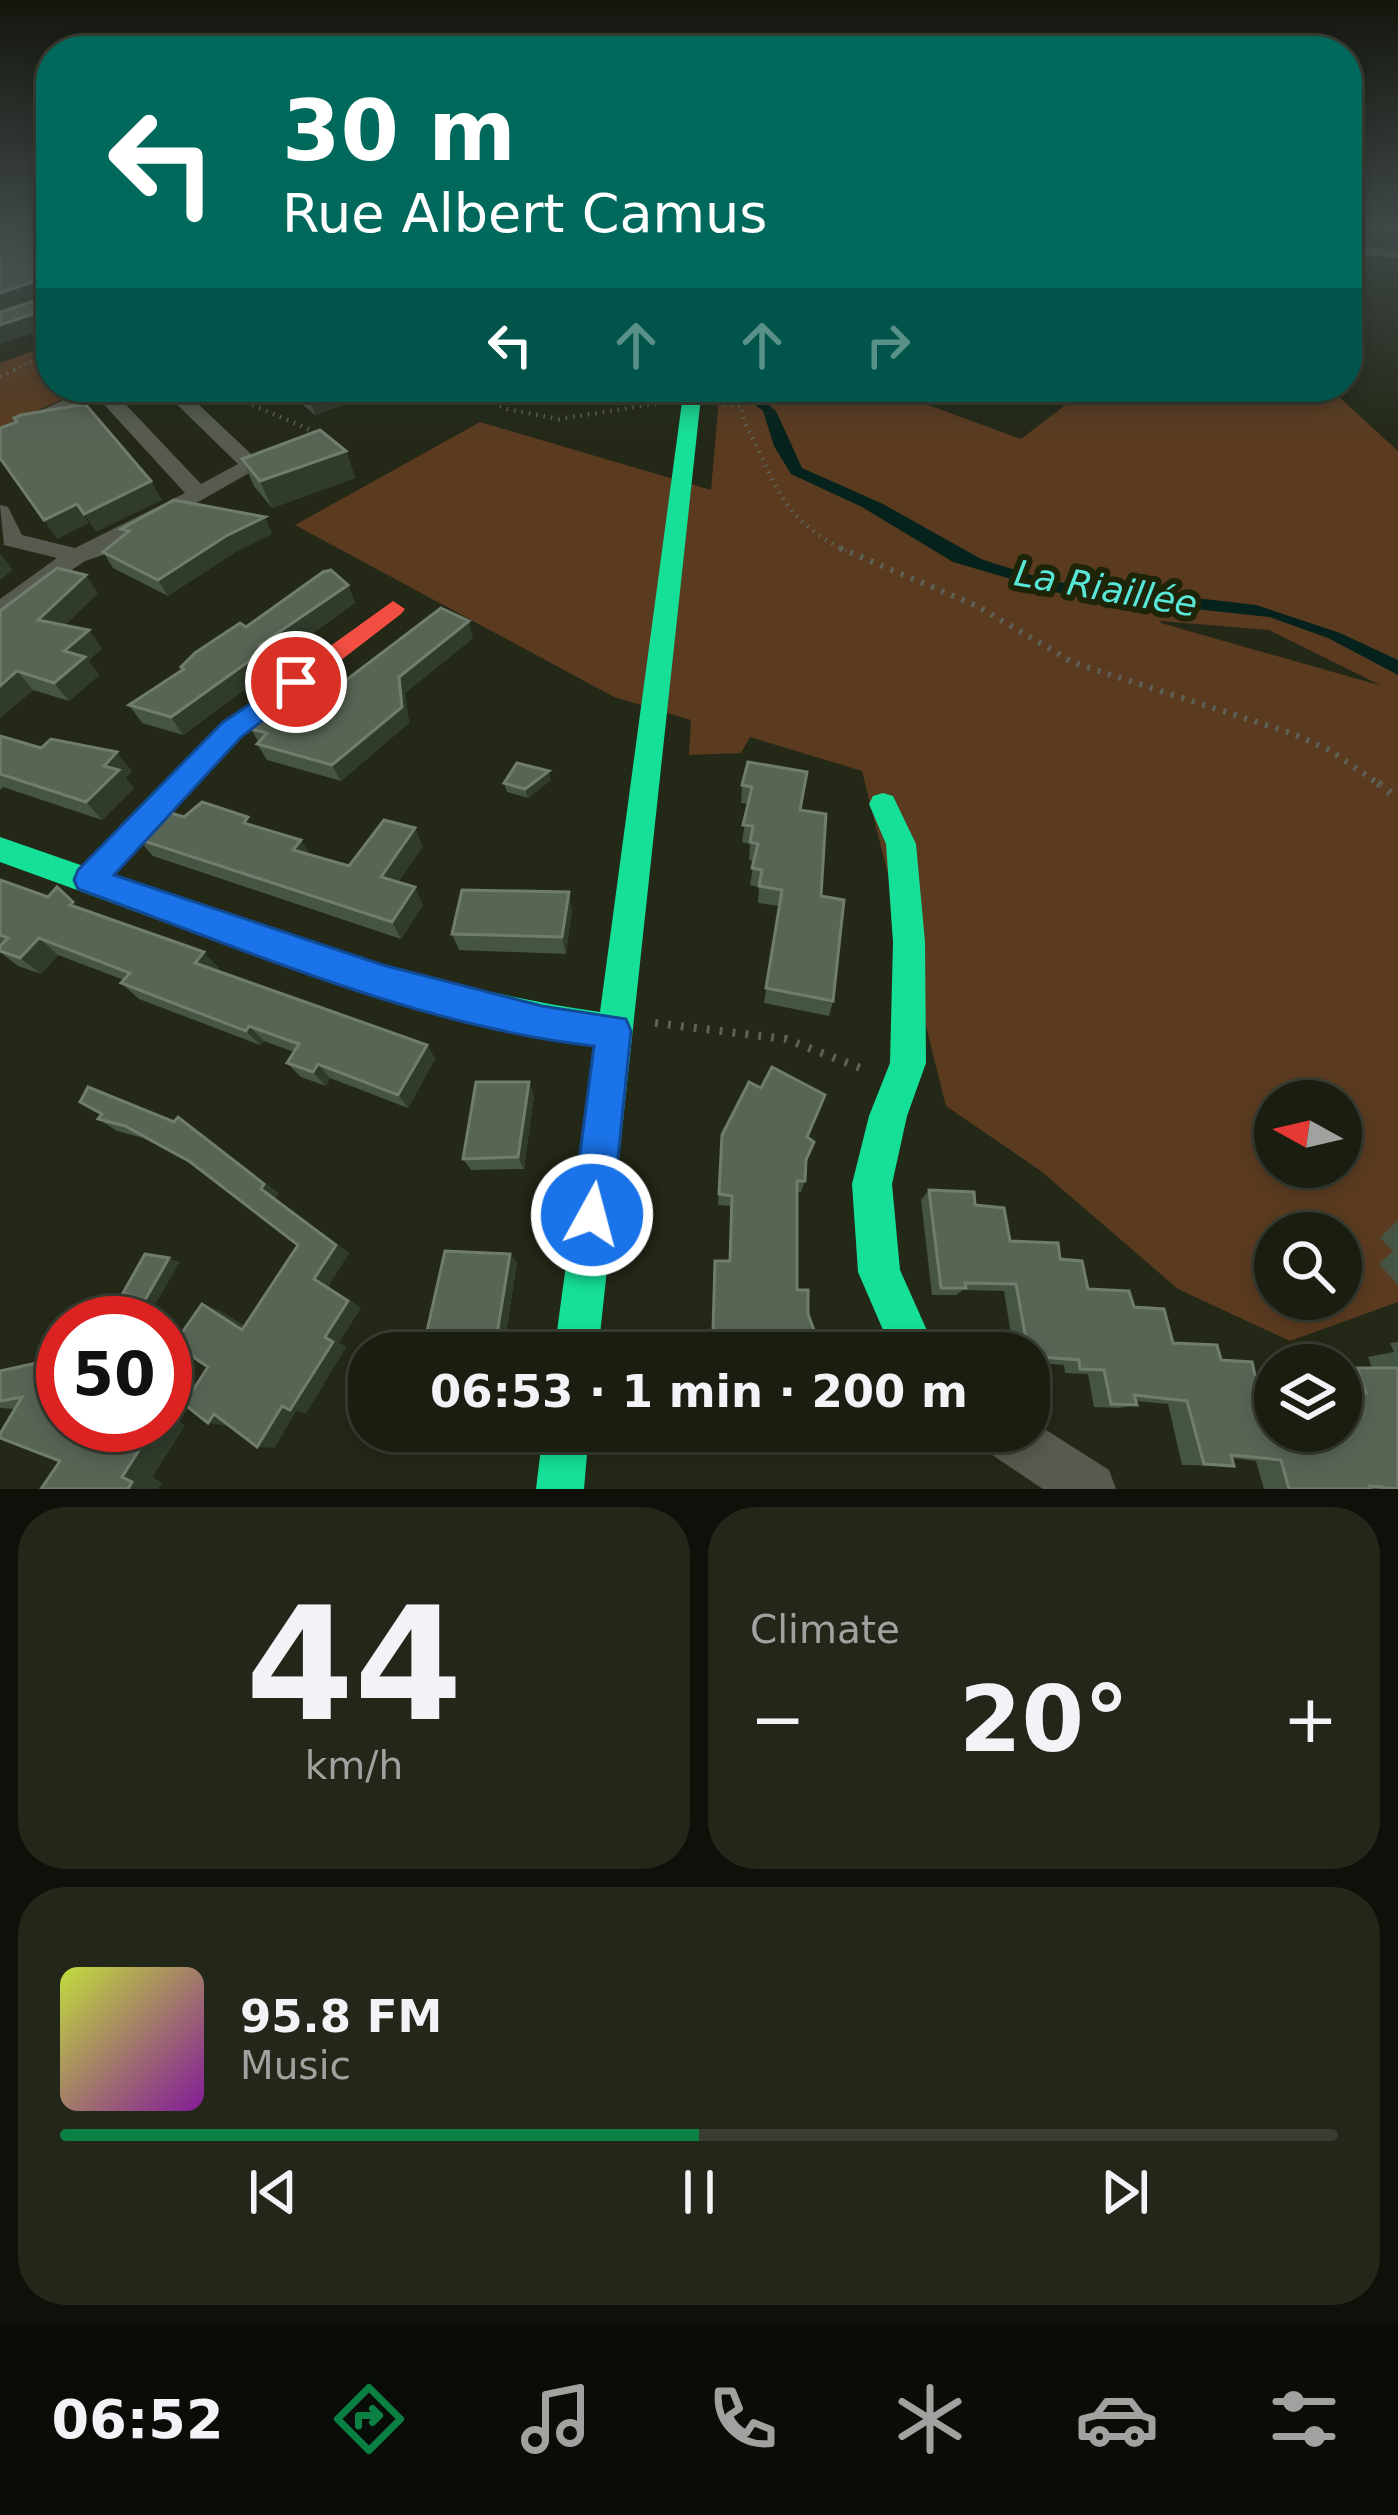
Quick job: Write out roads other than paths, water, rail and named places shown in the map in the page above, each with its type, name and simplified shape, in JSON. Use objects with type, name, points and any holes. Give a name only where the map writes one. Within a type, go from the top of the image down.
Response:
[{"type":"street","points":[[0,436],[74,402]]},
{"type":"street","points":[[116,402],[196,493]]},
{"type":"street","points":[[0,611],[76,556],[101,548],[252,465],[185,402]]},
{"type":"street","points":[[578,1332],[692,402]]},
{"type":"street","points":[[0,512],[12,540],[76,556]]},
{"type":"street","points":[[89,880],[232,730],[393,609]]},
{"type":"street","points":[[883,804],[901,844],[909,942],[908,1064],[872,1184],[879,1272],[906,1332]]},
{"type":"street","points":[[0,849],[383,981],[542,1023],[615,1024]]},
{"type":"street","points":[[560,1489],[564,1452]]},
{"type":"street","points":[[1033,1452],[1090,1489]]},
{"type":"water","name":"La Riaillée","points":[[703,402],[765,402],[776,411],[802,468],[883,504],[981,559],[1049,581],[1256,605],[1340,633],[1398,660],[1398,675],[1328,638],[1269,617],[1066,595],[953,562],[862,507],[791,474],[774,446],[763,411],[754,404]]}]
